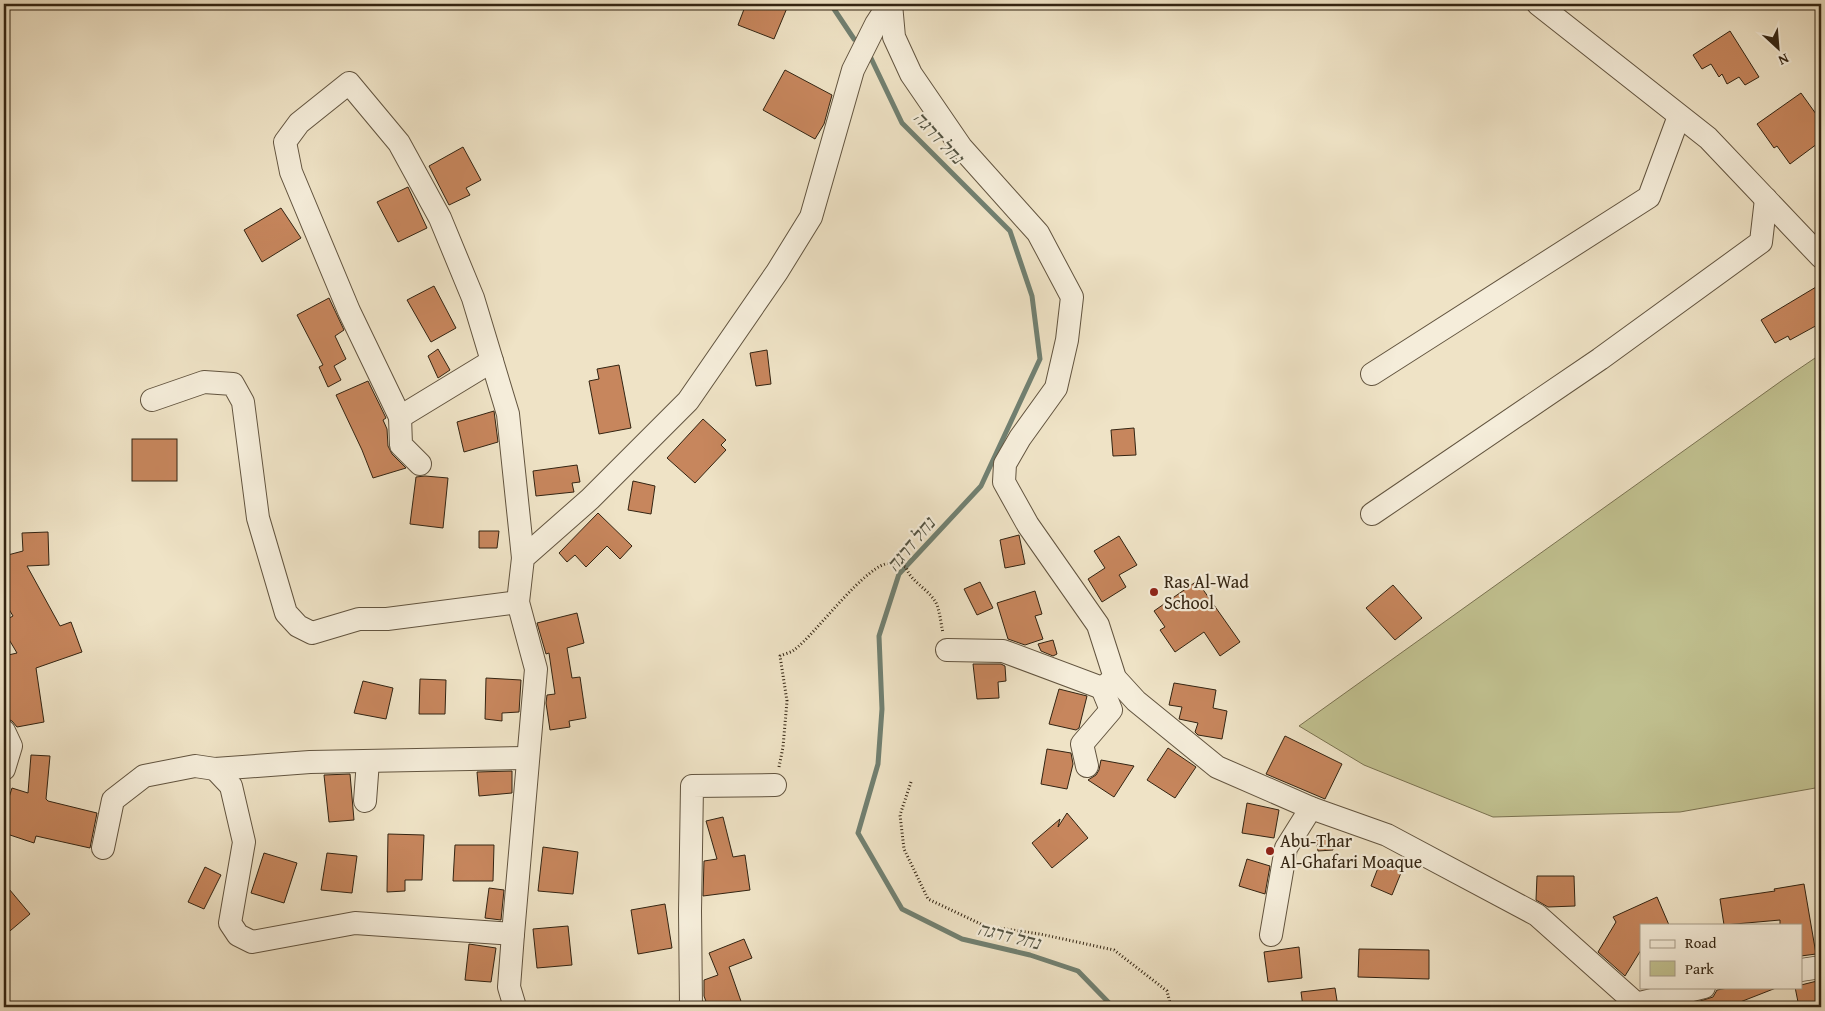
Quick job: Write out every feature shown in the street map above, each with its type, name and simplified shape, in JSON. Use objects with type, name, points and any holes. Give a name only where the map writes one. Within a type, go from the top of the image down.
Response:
[{"type":"street","points":[[523,558],[590,499],[688,401],[777,272],[811,216],[853,70],[876,24],[890,4]]},
{"type":"street","points":[[890,4],[894,37],[911,74],[961,146],[1038,233],[1072,297],[1067,340],[1056,388],[1020,438],[1005,464],[1004,482],[1028,524],[1098,625],[1109,683],[1111,710],[1082,744],[1087,766]]},
{"type":"street","points":[[1538,4],[1708,138],[1821,257]]},
{"type":"street","points":[[420,464],[401,445],[400,417],[346,302],[291,172],[285,142],[299,123],[349,83],[399,143],[440,218],[473,298],[508,414],[523,558],[518,602],[536,669],[513,934],[510,986],[515,1007]]},
{"type":"street","points":[[1372,374],[1650,197],[1679,116]]},
{"type":"street","points":[[1372,514],[1600,359],[1761,242],[1766,199]]},
{"type":"street","points":[[400,417],[492,361]]},
{"type":"street","points":[[152,400],[204,382],[233,384],[243,402],[258,518],[286,613],[298,626],[312,633],[359,619],[387,619],[518,602]]},
{"type":"street","points":[[947,650],[1003,651],[1109,683],[1136,701],[1217,767],[1311,808],[1387,835],[1536,915],[1636,1006],[1700,988]]},
{"type":"street","points":[[4,731],[11,746],[4,768]]},
{"type":"street","points":[[103,848],[113,800],[144,776],[195,766],[214,769],[310,762],[528,758]]},
{"type":"street","points":[[365,801],[368,761]]},
{"type":"street","points":[[214,769],[231,786],[244,842],[230,923],[238,935],[252,942],[355,923],[513,934]]},
{"type":"street","points":[[691,1007],[692,786],[775,785]]},
{"type":"street","points":[[1271,935],[1286,848],[1311,808]]},
{"type":"street","points":[[1802,970],[1821,967]]},
{"type":"path","points":[[775,785],[783,747],[787,701],[780,656],[793,651],[823,622],[849,592],[876,568],[890,562],[906,567],[909,576],[925,590],[936,604],[947,650]]},
{"type":"path","points":[[910,782],[900,816],[904,849],[928,899],[985,926],[1040,934],[1114,950],[1166,991],[1170,1007]]},
{"type":"green space","points":[[1821,354],[1821,787],[1680,812],[1493,817],[1364,765],[1299,726],[1784,379]]},
{"type":"building","points":[[746,4],[777,4],[787,8],[774,39],[738,25]]},
{"type":"building","points":[[1730,31],[1759,77],[1745,85],[1739,77],[1727,84],[1722,74],[1719,77],[1711,64],[1702,69],[1693,55]]},
{"type":"building","points":[[785,70],[832,95],[824,124],[815,139],[763,110]]},
{"type":"building","points":[[1801,93],[1821,121],[1821,141],[1790,164],[1777,146],[1774,148],[1757,124]]},
{"type":"building","points":[[463,147],[481,180],[466,188],[470,195],[449,205],[429,166]]},
{"type":"building","points":[[408,187],[427,228],[398,242],[377,202]]},
{"type":"building","points":[[281,208],[301,238],[262,262],[244,230]]},
{"type":"building","points":[[1821,284],[1821,323],[1790,340],[1788,336],[1775,343],[1761,320]]},
{"type":"building","points":[[434,286],[456,328],[431,342],[407,300]]},
{"type":"building","points":[[329,298],[344,330],[335,336],[346,359],[334,366],[341,380],[328,387],[319,367],[323,365],[297,315]]},
{"type":"building","points":[[438,349],[450,370],[438,378],[428,356]]},
{"type":"building","points":[[767,350],[771,384],[756,386],[750,353]]},
{"type":"building","points":[[619,365],[631,428],[599,434],[589,381],[599,379],[597,369]]},
{"type":"building","points":[[368,381],[386,418],[383,420],[387,429],[388,446],[392,454],[406,468],[373,478],[336,395]]},
{"type":"building","points":[[494,411],[498,442],[464,452],[457,422]]},
{"type":"building","points":[[703,419],[726,440],[721,445],[726,450],[695,483],[667,458]]},
{"type":"building","points":[[1134,428],[1136,455],[1113,456],[1111,430]]},
{"type":"building","points":[[132,439],[177,439],[177,481],[132,481]]},
{"type":"building","points":[[577,465],[580,482],[572,483],[574,492],[536,496],[533,471]]},
{"type":"building","points":[[416,477],[448,478],[443,528],[410,524]]},
{"type":"building","points":[[633,481],[655,486],[651,514],[628,510]]},
{"type":"building","points":[[598,513],[632,546],[620,559],[607,546],[586,567],[575,555],[567,562],[559,553]]},
{"type":"building","points":[[479,531],[499,531],[497,548],[479,548]]},
{"type":"building","points":[[48,532],[49,565],[27,566],[60,626],[71,622],[82,652],[36,668],[44,722],[17,727],[8,719],[4,692],[4,656],[17,653],[4,631],[4,621],[13,616],[4,601],[4,556],[23,551],[22,533]]},
{"type":"building","points":[[1019,535],[1025,564],[1005,568],[1000,540]]},
{"type":"building","points":[[1119,536],[1137,565],[1119,575],[1126,587],[1102,602],[1088,579],[1105,568],[1094,551]]},
{"type":"building","points":[[1197,581],[1240,642],[1220,656],[1204,632],[1175,652],[1160,630],[1165,627],[1154,611]]},
{"type":"building","points":[[980,582],[993,608],[977,615],[964,589]]},
{"type":"building","points":[[1393,585],[1422,618],[1395,640],[1366,608]]},
{"type":"building","points":[[1035,591],[1042,614],[1035,616],[1043,639],[1025,645],[1008,639],[997,603]]},
{"type":"building","points":[[577,613],[584,643],[567,648],[572,678],[580,677],[586,718],[569,721],[570,727],[550,730],[546,703],[547,695],[555,694],[549,653],[546,654],[537,623]]},
{"type":"building","points":[[1053,640],[1057,654],[1053,656],[1041,651],[1038,644]]},
{"type":"building","points":[[973,664],[1001,664],[1005,666],[1006,681],[998,682],[999,698],[977,699]]},
{"type":"building","points":[[486,678],[521,680],[519,712],[502,713],[502,721],[485,719]]},
{"type":"building","points":[[420,679],[446,680],[445,714],[419,714]]},
{"type":"building","points":[[363,681],[393,688],[386,719],[354,713]]},
{"type":"building","points":[[1174,683],[1216,690],[1213,708],[1227,711],[1222,739],[1198,735],[1195,732],[1198,723],[1179,719],[1182,707],[1169,705]]},
{"type":"building","points":[[1059,689],[1087,696],[1079,728],[1076,730],[1049,724]]},
{"type":"building","points":[[1285,736],[1342,764],[1325,799],[1266,774]]},
{"type":"building","points":[[1168,748],[1196,767],[1175,798],[1147,780]]},
{"type":"building","points":[[1047,749],[1071,753],[1073,764],[1067,789],[1041,784]]},
{"type":"building","points":[[31,755],[50,756],[46,799],[48,801],[97,813],[90,848],[36,836],[34,843],[4,833],[4,813],[12,788],[28,793]]},
{"type":"building","points":[[1101,760],[1134,766],[1114,797],[1088,780],[1096,775]]},
{"type":"building","points":[[512,771],[512,793],[479,796],[477,772]]},
{"type":"building","points":[[350,774],[354,820],[329,822],[324,775]]},
{"type":"building","points":[[1247,803],[1279,810],[1274,838],[1242,833]]},
{"type":"building","points":[[1067,813],[1088,838],[1052,868],[1032,843],[1060,819],[1058,827]]},
{"type":"building","points":[[723,817],[733,857],[745,855],[750,890],[703,896],[704,861],[717,859],[706,821]]},
{"type":"building","points":[[388,834],[424,835],[422,880],[405,880],[405,891],[387,892]]},
{"type":"building","points":[[1331,837],[1333,850],[1318,851],[1316,838]]},
{"type":"building","points":[[455,845],[494,845],[493,881],[453,881]]},
{"type":"building","points":[[543,847],[578,852],[573,894],[538,891]]},
{"type":"building","points":[[264,853],[297,863],[284,903],[251,893]]},
{"type":"building","points":[[327,853],[357,856],[352,893],[321,890]]},
{"type":"building","points":[[1247,859],[1270,866],[1265,894],[1239,886]]},
{"type":"building","points":[[1381,860],[1403,868],[1392,895],[1371,886]]},
{"type":"building","points":[[205,867],[221,875],[204,909],[188,902]]},
{"type":"building","points":[[1537,876],[1574,876],[1575,906],[1548,907],[1536,900]]},
{"type":"building","points":[[4,883],[30,914],[4,936]]},
{"type":"building","points":[[1804,884],[1816,954],[1802,956],[1802,924],[1780,924],[1780,920],[1724,924],[1720,899],[1775,891],[1774,889]]},
{"type":"building","points":[[489,888],[504,890],[501,920],[485,918]]},
{"type":"building","points":[[1657,897],[1669,924],[1640,924],[1640,952],[1625,976],[1598,952],[1616,922],[1613,917]]},
{"type":"building","points":[[665,904],[672,948],[638,954],[631,910]]},
{"type":"building","points":[[568,926],[572,965],[537,968],[533,929]]},
{"type":"building","points":[[744,939],[752,958],[729,967],[743,1007],[708,1007],[704,996],[704,980],[718,975],[709,953]]},
{"type":"building","points":[[469,944],[496,948],[491,982],[465,980]]},
{"type":"building","points":[[1299,947],[1302,978],[1268,982],[1264,952]]},
{"type":"building","points":[[1359,949],[1429,950],[1429,979],[1358,977]]},
{"type":"building","points":[[1821,980],[1821,1007],[1799,1007],[1795,988],[1802,988],[1802,985]]},
{"type":"building","points":[[1335,988],[1338,1007],[1303,1007],[1301,992]]},
{"type":"building","points":[[1728,988],[1776,988],[1735,1004],[1736,1007],[1698,1007],[1697,1002],[1713,997],[1717,990]]},
{"type":"waterway","name":"נחל דרגה","points":[[826,4],[832,6],[854,39]]},
{"type":"waterway","name":"נחל דרגה","points":[[869,54],[902,123],[1010,231],[1032,296],[1040,359],[981,486],[899,574],[879,636],[882,709],[878,764],[858,833],[902,909],[962,939],[1030,955],[1078,971],[1113,1007]]},
{"type":"place","name":"Ras Al-Wad School","points":[[1154,592]]},
{"type":"place","name":"Abu-Thar Al-Ghafari Moaque","points":[[1270,851]]}]
